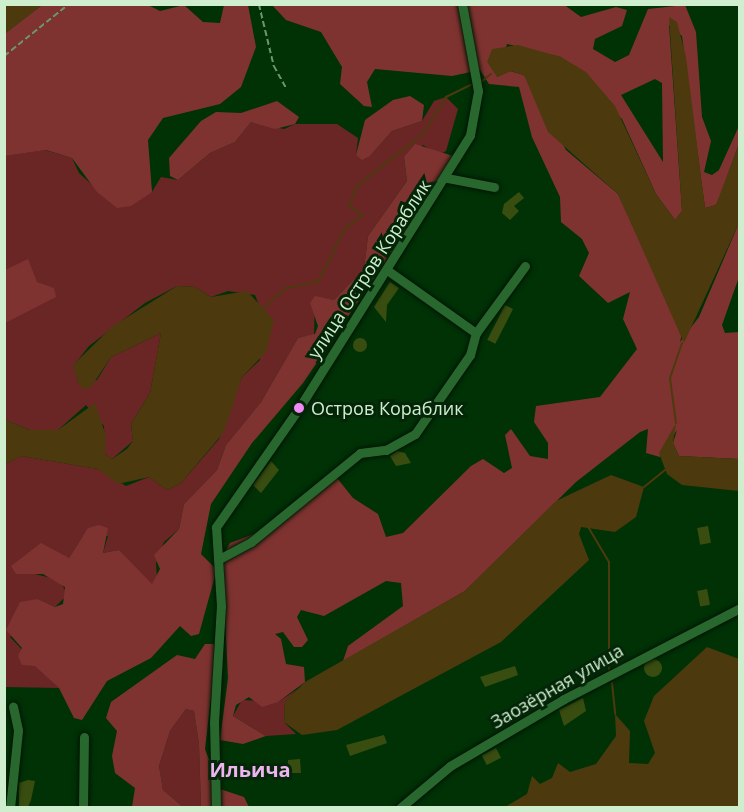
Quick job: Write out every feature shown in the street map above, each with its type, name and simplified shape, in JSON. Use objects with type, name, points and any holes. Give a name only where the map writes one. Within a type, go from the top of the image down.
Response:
[{"type":"street","name":"улица Остров Кораблик","points":[[219,559],[216,527],[447,178],[476,116],[478,91],[462,4]]},
{"type":"street","points":[[447,178],[494,187]]},
{"type":"street","points":[[216,807],[219,559],[251,542],[360,453],[386,450],[415,434],[470,355],[476,333],[525,266]]},
{"type":"street","points":[[387,270],[476,333]]},
{"type":"street","name":"Заозёрная улица","points":[[400,807],[450,766],[564,699],[740,608]]},
{"type":"street","points":[[10,807],[18,730],[13,706]]},
{"type":"street","points":[[83,807],[84,737]]},
{"type":"path","points":[[4,56],[69,4]]},
{"type":"path","points":[[259,4],[274,66],[286,88]]},
{"type":"shaded area","points":[[5,4],[42,4],[42,5],[5,34]]},
{"type":"shaded area","points":[[563,4],[581,17],[616,7],[627,10],[622,26],[595,39],[593,49],[615,62],[629,55],[648,9],[685,5],[696,32],[702,117],[711,141],[704,172],[712,175],[719,170],[739,126],[740,141],[716,205],[705,208],[682,36],[669,25],[682,211],[675,220],[656,194],[622,119],[561,57],[507,44],[497,77],[510,71],[524,75],[566,150],[618,194],[682,334],[680,342],[699,317],[739,223],[739,277],[722,325],[725,333],[739,332],[739,459],[679,456],[673,443],[677,430],[660,457],[646,453],[648,429],[640,432],[576,482],[465,591],[343,661],[348,646],[403,606],[401,583],[386,581],[324,616],[301,610],[297,617],[308,640],[302,647],[294,647],[283,632],[275,634],[281,639],[286,664],[304,667],[305,682],[278,702],[262,707],[249,697],[236,705],[233,716],[266,736],[243,744],[220,740],[228,678],[222,557],[230,543],[283,523],[329,479],[337,478],[353,498],[378,514],[386,537],[403,533],[471,466],[483,459],[504,473],[512,468],[505,435],[511,429],[530,456],[548,459],[548,443],[534,422],[536,406],[600,397],[637,349],[623,319],[630,292],[608,303],[579,276],[589,253],[582,239],[561,222],[560,197],[532,137],[519,87],[489,84],[480,70],[452,76],[375,69],[367,82],[372,107],[364,106],[340,84],[342,67],[321,32],[286,20],[272,5]],"holes":[[[655,79],[662,83],[663,162],[621,95]]]},
{"type":"shaded area","points":[[42,5],[148,5],[160,11],[184,5],[203,22],[220,23],[224,5],[248,5],[256,47],[241,87],[220,104],[163,118],[148,140],[152,192],[131,206],[117,208],[97,192],[72,158],[46,150],[5,156],[4,34]]},
{"type":"shaded area","points":[[669,17],[677,22],[686,57],[705,208],[716,205],[740,141],[739,223],[684,343],[618,194],[548,132],[524,75],[511,71],[497,77],[487,62],[492,49],[518,45],[561,57],[586,72],[615,106],[656,194],[675,220],[682,211]]},
{"type":"shaded area","points":[[410,96],[424,105],[422,121],[392,131],[370,156],[362,160],[356,155],[365,120],[393,100]]},
{"type":"shaded area","points":[[446,97],[458,109],[446,151],[438,155],[423,145],[404,157],[407,181],[368,236],[364,269],[334,300],[315,297],[314,335],[298,338],[261,402],[226,445],[217,470],[184,504],[179,529],[164,542],[156,563],[157,578],[152,585],[143,580],[119,550],[103,553],[108,536],[83,536],[69,558],[61,556],[26,572],[60,580],[67,595],[55,607],[38,599],[10,637],[59,688],[5,687],[5,464],[21,456],[98,469],[126,486],[149,477],[167,490],[181,483],[219,439],[242,377],[260,360],[261,310],[255,295],[228,291],[211,297],[195,287],[177,286],[145,303],[89,346],[74,365],[78,383],[97,380],[111,357],[161,333],[150,393],[131,424],[133,441],[112,459],[105,454],[104,426],[86,405],[58,430],[30,430],[5,420],[4,156],[45,150],[72,158],[79,173],[110,201],[152,192],[161,177],[178,180],[210,153],[235,142],[251,122],[284,129],[295,124],[337,124],[358,138],[356,155],[370,156],[392,131],[422,121],[434,101]]},
{"type":"shaded area","points":[[277,101],[299,117],[295,124],[275,129],[251,122],[235,142],[210,153],[178,180],[170,176],[169,158],[201,121],[216,112],[241,113]]},
{"type":"shaded area","points":[[415,144],[453,156],[442,178],[303,383],[252,443],[211,504],[201,554],[215,568],[215,576],[199,634],[191,636],[180,626],[151,658],[107,681],[82,720],[74,718],[59,688],[35,666],[22,665],[18,656],[22,648],[6,630],[20,602],[38,599],[55,607],[63,604],[65,587],[43,574],[16,574],[11,566],[41,543],[69,558],[88,528],[99,525],[108,528],[103,553],[119,550],[152,584],[160,569],[154,555],[179,529],[184,504],[217,470],[226,445],[261,402],[298,338],[315,334],[318,326],[310,303],[315,296],[334,300],[364,269],[368,236],[407,181],[404,157]]},
{"type":"shaded area","points":[[28,259],[37,282],[54,288],[56,297],[5,323],[5,270]]},
{"type":"shaded area","points":[[177,286],[195,287],[211,297],[247,291],[274,320],[266,352],[242,377],[224,432],[181,483],[167,490],[149,477],[118,484],[98,469],[21,456],[5,464],[5,420],[30,430],[58,430],[95,403],[106,436],[105,454],[112,459],[127,449],[133,441],[131,424],[150,393],[161,333],[111,357],[91,387],[83,389],[78,383],[73,365],[113,326]]},
{"type":"shaded area","points":[[676,423],[673,443],[679,456],[739,459],[739,491],[682,485],[667,474],[659,453]]},
{"type":"shaded area","points":[[611,475],[644,487],[636,517],[615,532],[581,527],[579,534],[589,560],[501,642],[337,730],[302,735],[284,722],[285,702],[305,682],[465,591],[556,501]]},
{"type":"shaded area","points":[[205,644],[214,644],[215,662],[205,749],[220,789],[244,797],[249,807],[201,807],[199,744],[194,711],[186,709],[170,731],[159,766],[163,790],[183,807],[132,807],[135,788],[115,773],[112,756],[117,731],[106,718],[111,702],[177,655],[195,659]]},
{"type":"shaded area","points":[[707,647],[739,659],[739,807],[505,807],[527,794],[532,776],[540,784],[552,778],[558,763],[570,772],[596,764],[616,736],[615,714],[630,731],[629,763],[648,764],[655,753],[644,721],[654,696]]},
{"type":"shaded area","points":[[298,689],[285,702],[284,722],[296,734],[266,736],[233,716],[242,700],[278,702]]},
{"type":"shaded area","points":[[186,709],[194,711],[199,744],[201,807],[183,807],[163,790],[159,766],[170,731]]},
{"type":"building","points":[[519,192],[524,198],[514,206],[519,211],[510,220],[502,213],[504,204]]},
{"type":"building","points":[[390,282],[399,288],[387,305],[386,322],[374,307]]},
{"type":"building","points":[[505,305],[513,309],[495,344],[487,340]]},
{"type":"building","points":[[357,338],[363,338],[367,345],[363,352],[357,352],[353,348],[353,342]]},
{"type":"building","points":[[397,451],[405,453],[411,463],[396,466],[390,456]]},
{"type":"building","points":[[271,461],[279,470],[261,493],[253,485]]},
{"type":"building","points":[[708,526],[711,543],[700,545],[697,528]]},
{"type":"building","points":[[707,589],[710,605],[700,607],[697,591]]},
{"type":"building","points":[[653,659],[659,662],[662,668],[659,674],[653,677],[647,674],[644,668],[647,662]]},
{"type":"building","points":[[515,666],[518,675],[485,687],[480,677]]},
{"type":"building","points":[[583,698],[586,711],[564,726],[559,710]]},
{"type":"building","points":[[384,735],[387,743],[350,756],[346,745]]},
{"type":"building","points":[[496,748],[501,758],[487,765],[482,755]]},
{"type":"building","points":[[300,759],[301,773],[288,773],[288,760]]},
{"type":"building","points":[[28,780],[35,781],[31,800],[28,807],[19,807],[19,783]]},
{"type":"waterway","points":[[481,82],[491,74]]},
{"type":"waterway","points":[[261,310],[286,288],[318,282],[345,228],[363,215],[349,206],[357,186],[423,134],[446,97],[471,85]]},
{"type":"waterway","points":[[676,423],[670,378],[682,343]]},
{"type":"waterway","points":[[644,487],[665,470]]},
{"type":"waterway","points":[[587,525],[609,562],[609,670]]},
{"type":"waterway","points":[[612,683],[615,714]]},
{"type":"place","name":"Остров Кораблик","points":[[299,408]]},
{"type":"district","name":"Ильича","points":[[250,769]]}]
